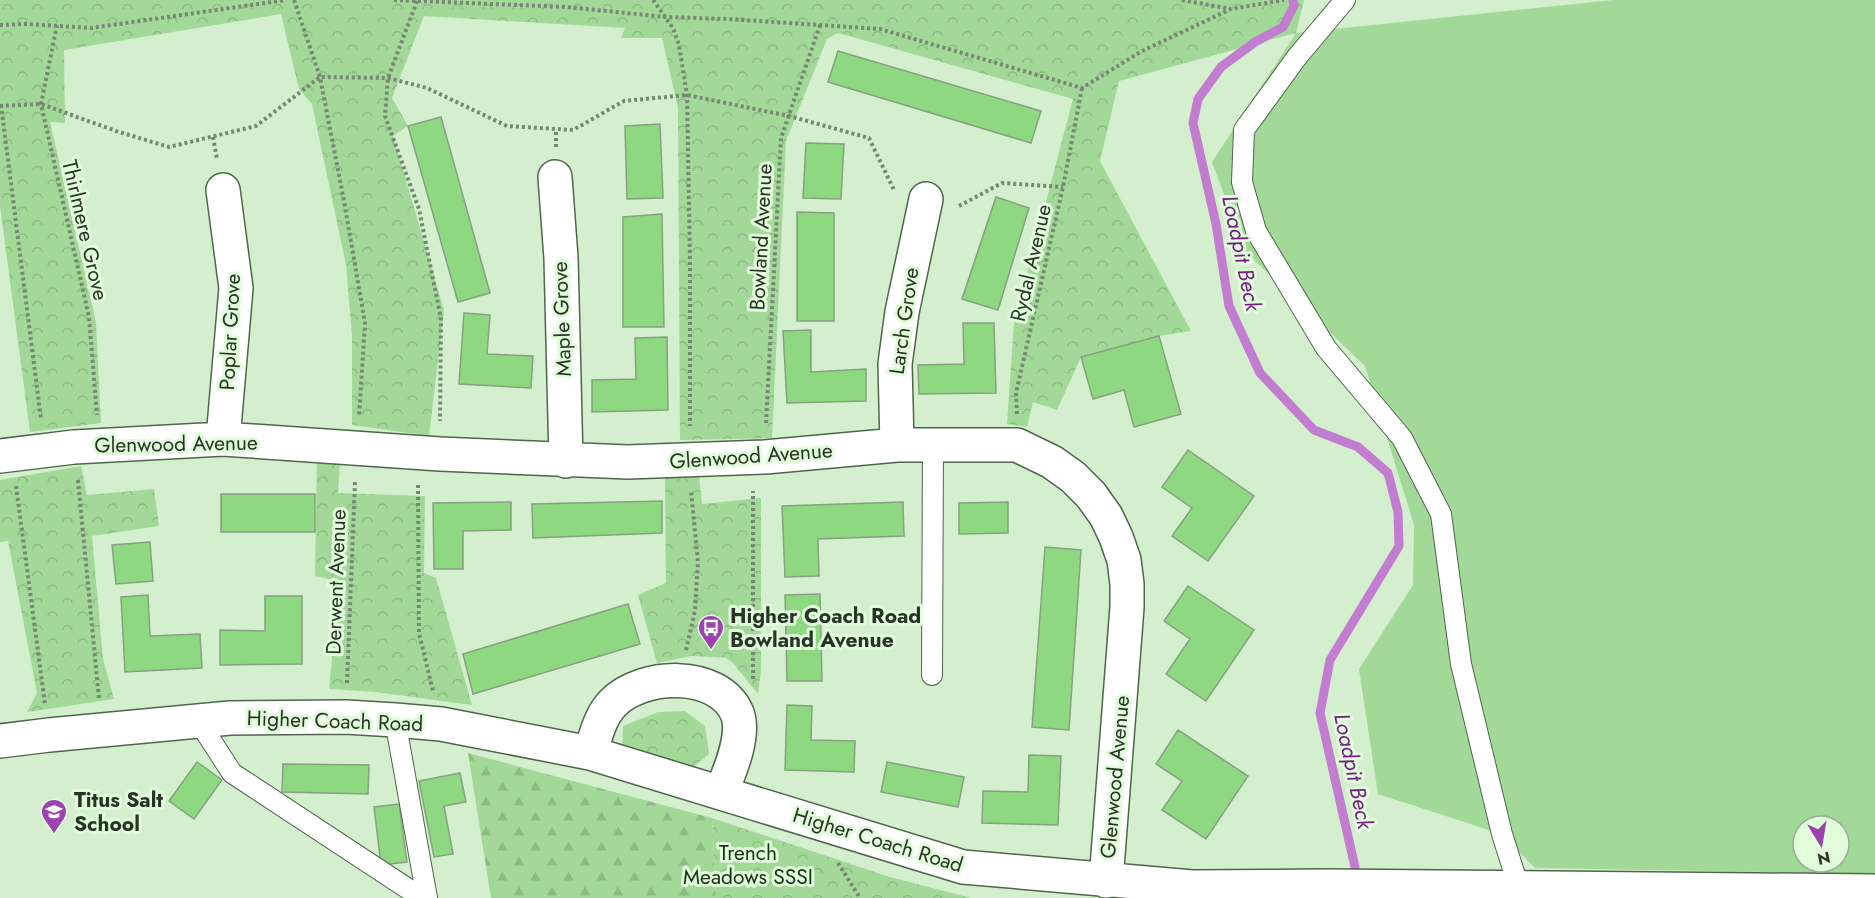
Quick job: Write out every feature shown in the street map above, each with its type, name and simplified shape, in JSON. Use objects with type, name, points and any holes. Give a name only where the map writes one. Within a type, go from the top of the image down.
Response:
[{"type":"street","name":"Maple Grove","points":[[555,177],[561,258],[566,461]]},
{"type":"street","name":"Poplar Grove","points":[[223,190],[236,288],[223,439]]},
{"type":"street","name":"Larch Grove","points":[[897,445],[895,364],[902,312],[926,199]]},
{"type":"street","name":"Glenwood Avenue","points":[[6,456],[73,447],[223,439],[566,461],[690,461],[897,445],[1017,445],[1052,462],[1073,477],[1091,495],[1106,516],[1124,560],[1127,584],[1126,627],[1106,881]]},
{"type":"street","points":[[590,753],[604,714],[623,694],[651,684],[678,680],[714,688],[728,699],[738,715],[735,758],[721,793]]},
{"type":"street","name":"Higher Coach Road","points":[[0,741],[230,718],[346,717],[395,720],[441,724],[590,753],[963,867],[1192,887],[1401,886],[1875,891]]},
{"type":"lane","points":[[1345,0],[1297,57],[1244,130],[1242,182],[1256,231],[1326,348],[1402,438],[1441,514],[1461,664],[1502,834],[1519,888]]},
{"type":"lane","points":[[932,675],[933,444]]},
{"type":"lane","points":[[395,720],[427,898]]},
{"type":"lane","points":[[199,722],[232,773],[422,898]]},
{"type":"path","points":[[0,26],[57,25],[91,28],[286,0]]},
{"type":"path","name":"Derwent Avenue","points":[[294,0],[320,77],[365,323],[356,449],[346,717]]},
{"type":"path","points":[[394,0],[566,7],[666,17],[880,29],[1082,88],[1142,51],[1231,9],[1284,0]]},
{"type":"path","points":[[653,0],[666,17],[679,45],[687,95],[690,461],[692,510],[698,562],[695,611],[678,680]]},
{"type":"path","points":[[1182,0],[1231,9]]},
{"type":"path","points":[[1205,0],[1210,5]]},
{"type":"path","points":[[417,1],[388,78],[386,116],[419,209],[441,319],[429,453],[419,633],[441,724]]},
{"type":"path","name":"Thirlmere Grove","points":[[57,25],[40,104],[89,316],[73,447]]},
{"type":"path","name":"Bowland Avenue","points":[[738,715],[753,686],[759,457],[781,138],[820,25]]},
{"type":"path","points":[[102,730],[73,447],[0,106],[40,104],[169,147],[256,126],[320,77],[388,78],[427,88],[507,126],[573,130],[624,101],[687,95],[789,116],[869,138],[895,191],[957,207],[1002,183],[1063,187]]},
{"type":"path","name":"Rydal Avenue","points":[[1017,445],[1016,393],[1063,187],[1082,88]]},
{"type":"path","points":[[6,456],[49,735]]},
{"type":"green space","points":[[0,0],[1304,0],[1296,33],[1119,81],[1100,161],[1191,331],[1159,336],[1081,357],[1057,410],[1033,402],[1027,427],[1007,424],[1014,323],[1073,99],[838,33],[827,39],[786,141],[772,438],[680,440],[678,108],[662,38],[621,38],[625,28],[424,16],[392,98],[408,126],[393,136],[444,310],[429,436],[352,425],[352,336],[346,265],[312,104],[299,89],[281,14],[64,50],[65,123],[50,122],[96,322],[101,423],[30,432],[0,206]]},
{"type":"green space","points":[[1613,0],[1875,0],[1875,874],[1851,874],[1851,814],[1791,814],[1791,873],[1535,868],[1501,834],[1378,794],[1359,669],[1413,585],[1414,525],[1365,366],[1245,251],[1212,162],[1296,33]]},
{"type":"green space","points":[[317,461],[340,462],[338,493],[425,496],[424,573],[436,578],[472,705],[375,692],[329,689],[339,581],[315,576]]},
{"type":"green space","points":[[81,466],[87,495],[154,489],[159,526],[92,536],[103,659],[114,699],[27,712],[37,693],[8,541],[0,542],[0,480]]},
{"type":"green space","points":[[699,476],[702,504],[761,498],[761,670],[758,694],[727,658],[692,656],[657,663],[638,595],[666,583],[665,478]]},
{"type":"green space","points":[[685,711],[705,726],[709,754],[691,769],[622,746],[623,726],[658,712]]},
{"type":"green space","points":[[468,753],[712,818],[716,898],[491,898]]},
{"type":"green space","name":"Trench Meadows SSSI","points":[[712,818],[890,877],[971,898],[716,898]]},
{"type":"building","points":[[838,51],[1041,111],[1031,143],[828,82]]},
{"type":"building","points":[[441,117],[490,293],[458,302],[408,126]]},
{"type":"building","points":[[660,124],[663,198],[627,199],[625,126]]},
{"type":"building","points":[[806,143],[844,144],[841,199],[803,198]]},
{"type":"building","points":[[996,197],[1029,208],[998,310],[962,299]]},
{"type":"building","points":[[797,212],[834,213],[834,321],[797,321]]},
{"type":"building","points":[[662,214],[664,327],[623,327],[623,217]]},
{"type":"building","points":[[464,313],[490,315],[487,354],[533,356],[531,388],[459,384]]},
{"type":"building","points":[[963,323],[994,323],[996,393],[919,394],[918,365],[964,364]]},
{"type":"building","points":[[811,330],[811,372],[866,369],[866,401],[787,403],[783,331]]},
{"type":"building","points":[[1159,336],[1181,414],[1134,427],[1124,390],[1093,399],[1081,357]]},
{"type":"building","points":[[667,337],[668,410],[592,412],[592,380],[636,379],[635,338]]},
{"type":"building","points":[[1188,450],[1254,496],[1208,561],[1172,536],[1192,508],[1162,487]]},
{"type":"building","points":[[221,494],[315,494],[315,532],[221,532]]},
{"type":"building","points":[[662,501],[662,533],[533,538],[532,504]]},
{"type":"building","points":[[511,502],[511,530],[463,531],[463,569],[434,569],[433,503]]},
{"type":"building","points":[[903,502],[904,536],[818,539],[819,576],[785,577],[782,506]]},
{"type":"building","points":[[1008,502],[1008,533],[959,534],[959,503]]},
{"type":"building","points":[[150,542],[153,581],[116,584],[112,545]]},
{"type":"building","points":[[1045,547],[1081,550],[1069,730],[1032,727]]},
{"type":"building","points":[[1188,586],[1254,630],[1206,701],[1166,674],[1190,639],[1164,621]]},
{"type":"building","points":[[820,594],[822,681],[787,681],[785,595]]},
{"type":"building","points":[[148,595],[150,636],[200,634],[202,668],[125,672],[121,597]]},
{"type":"building","points":[[265,596],[302,596],[302,664],[220,665],[220,630],[265,631]]},
{"type":"building","points":[[628,604],[640,644],[473,694],[463,654]]},
{"type":"building","points":[[787,705],[812,706],[811,740],[855,741],[854,772],[785,770]]},
{"type":"building","points":[[1178,730],[1248,776],[1206,839],[1162,810],[1182,781],[1156,764]]},
{"type":"building","points":[[1029,755],[1061,756],[1058,825],[982,823],[983,791],[1028,792]]},
{"type":"building","points":[[197,762],[222,780],[194,819],[169,801]]},
{"type":"building","points":[[887,762],[964,777],[958,807],[881,792]]},
{"type":"building","points":[[283,764],[369,765],[368,794],[282,792]]},
{"type":"building","points":[[460,773],[466,802],[444,806],[453,854],[434,857],[419,781]]},
{"type":"building","points":[[399,804],[407,862],[381,865],[374,807]]},
{"type":"waterway","name":"Loadpit Beck","points":[[1293,0],[1294,6],[1283,27],[1255,42],[1221,67],[1198,99],[1193,123],[1216,224],[1229,306],[1260,373],[1314,430],[1358,447],[1388,473],[1398,512],[1399,546],[1330,660],[1320,713],[1355,867],[1354,881]]},
{"type":"place","name":"Higher Coach Road Bowland Avenue","points":[[711,651]]},
{"type":"place","name":"Titus Salt School","points":[[54,835]]}]
